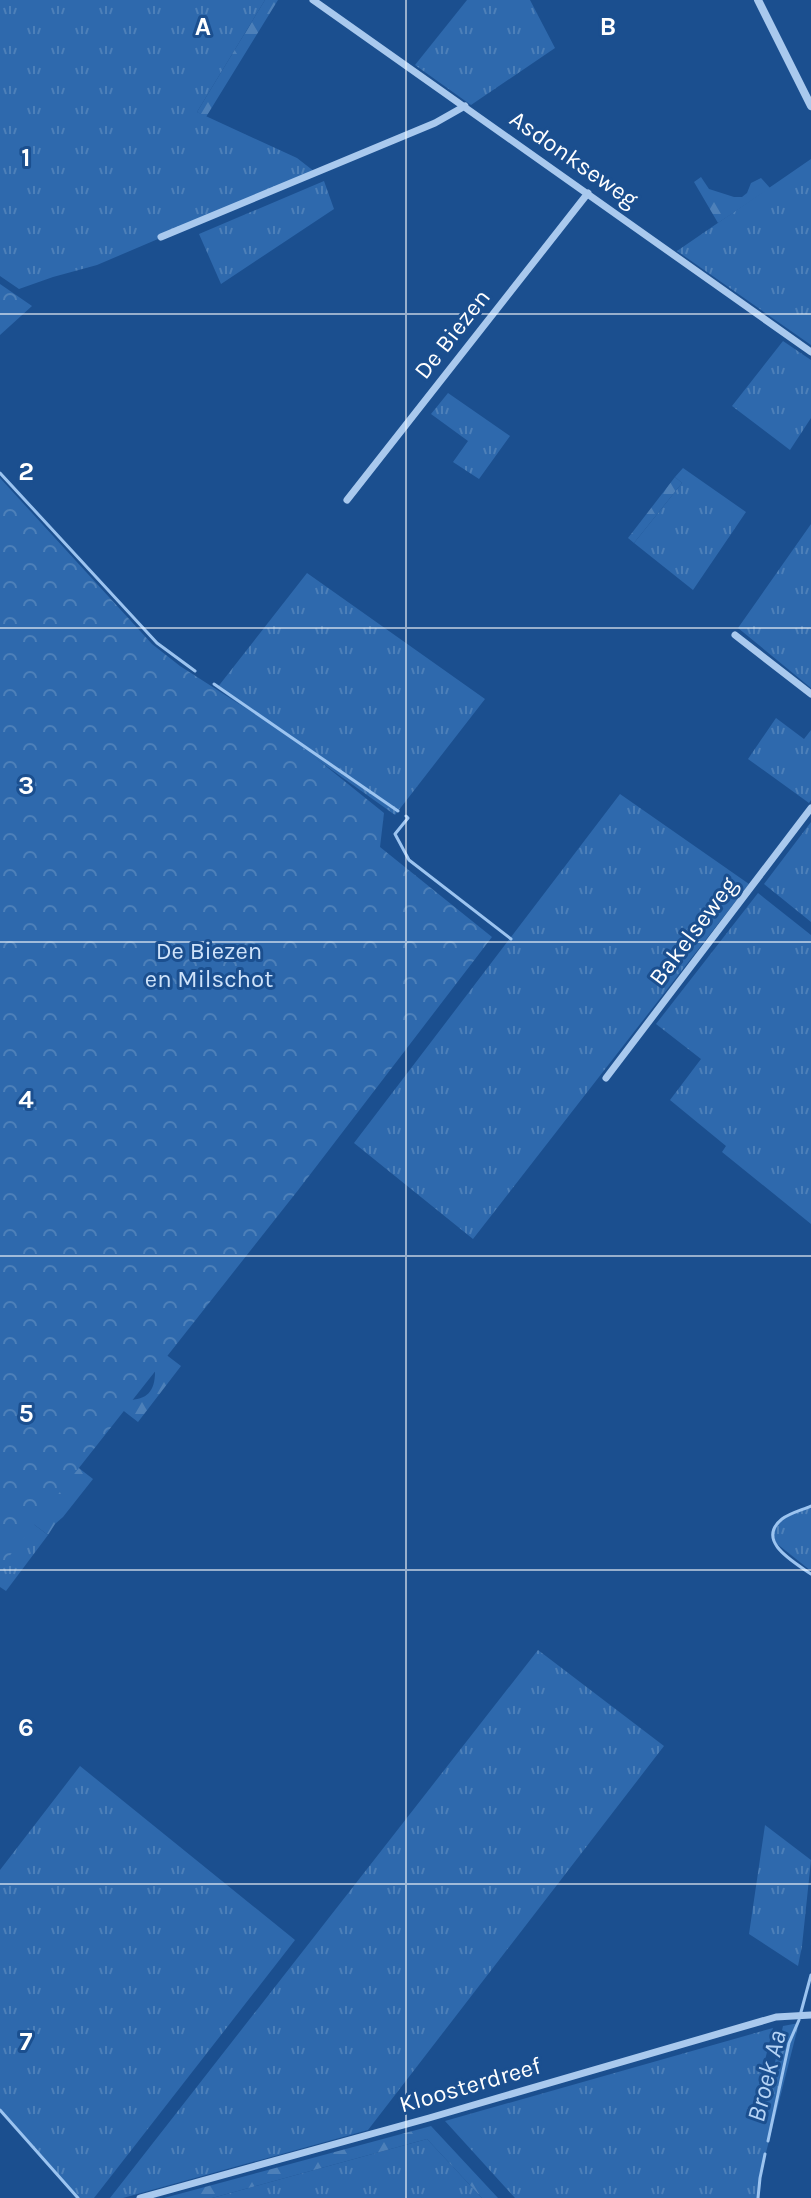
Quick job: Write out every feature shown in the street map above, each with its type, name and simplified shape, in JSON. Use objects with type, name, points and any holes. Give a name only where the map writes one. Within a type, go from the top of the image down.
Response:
[{"type":"street","name":"Asdonkseweg","points":[[313,0],[811,352]]},
{"type":"street","points":[[758,0],[811,106]]},
{"type":"street","points":[[161,237],[435,123],[465,106]]},
{"type":"street","name":"De Biezen","points":[[347,500],[588,193]]},
{"type":"street","points":[[735,635],[811,694]]},
{"type":"street","name":"Bakelseweg","points":[[606,1078],[811,808]]},
{"type":"street","name":"Kloosterdreef","points":[[140,2198],[776,2017],[811,2015]]},
{"type":"green space","points":[[0,0],[265,0],[197,112],[297,158],[315,172],[97,265],[19,289],[0,276]]},
{"type":"green space","points":[[265,0],[278,0],[206,117],[197,112]]},
{"type":"green space","points":[[467,0],[530,0],[555,48],[471,105],[415,65]]},
{"type":"green space","points":[[811,159],[811,345],[677,251]]},
{"type":"green space","points":[[701,177],[709,189],[734,197],[742,197],[751,183],[761,178],[770,188],[718,223],[694,182]]},
{"type":"green space","points":[[324,181],[334,209],[221,284],[199,234]]},
{"type":"green space","points":[[0,284],[32,306],[0,335]]},
{"type":"green space","points":[[783,341],[811,360],[811,418],[790,450],[732,406]]},
{"type":"green space","points":[[448,393],[510,436],[479,479],[453,462],[468,441],[431,414]]},
{"type":"green space","points":[[683,468],[746,512],[693,590],[634,543],[682,483],[675,477]]},
{"type":"green space","points":[[675,477],[682,483],[634,543],[628,538]]},
{"type":"green space","name":"De Biezen en Milschot","points":[[0,478],[152,644],[180,666],[286,734],[384,813],[380,847],[492,937],[299,1189],[0,1568]]},
{"type":"green space","points":[[811,524],[811,688],[738,628]]},
{"type":"green space","points":[[307,573],[485,699],[395,815],[217,688]]},
{"type":"green space","points":[[776,718],[804,739],[811,730],[809,803],[748,759]]},
{"type":"green space","points":[[620,794],[749,884],[473,1239],[354,1143]]},
{"type":"green space","points":[[811,822],[811,922],[764,884]]},
{"type":"green space","points":[[758,893],[811,935],[811,1224],[722,1152],[726,1146],[670,1100],[701,1059],[656,1024]]},
{"type":"green space","points":[[57,1272],[181,1366],[138,1422],[14,1326],[128,1400],[149,1393],[155,1372]]},
{"type":"green space","points":[[0,1407],[93,1479],[48,1535],[28,1520]]},
{"type":"green space","points":[[0,1499],[48,1535],[6,1591],[0,1587]]},
{"type":"green space","points":[[811,1507],[811,1571],[776,1543],[773,1533],[794,1513]]},
{"type":"green space","points":[[538,1650],[664,1746],[368,2130],[123,2198],[110,2198]]},
{"type":"green space","points":[[80,1766],[295,1940],[94,2198],[76,2198],[0,2110],[0,1870]]},
{"type":"green space","points":[[765,1825],[811,1860],[798,1966],[749,1934]]},
{"type":"green space","points":[[799,2023],[760,2176],[759,2198],[515,2198],[445,2121],[773,2028],[759,2084],[770,2085],[783,2026]]},
{"type":"green space","points":[[431,2126],[498,2198],[482,2198],[427,2139],[212,2198],[164,2198]]},
{"type":"green space","points":[[427,2139],[482,2198],[212,2198]]},
{"type":"waterway","points":[[0,473],[157,643],[195,671]]},
{"type":"waterway","points":[[214,684],[398,811]]},
{"type":"waterway","points":[[406,816],[408,818],[395,834],[409,860],[511,939]]},
{"type":"waterway","name":"Broek Aa","points":[[811,1506],[782,1519],[773,1535],[780,1550],[811,1574]]},
{"type":"waterway","name":"Broek Aa","points":[[801,2012],[811,1975]]},
{"type":"waterway","name":"Broek Aa","points":[[768,2141],[789,2043],[799,2020]]},
{"type":"waterway","points":[[0,2110],[78,2198]]},
{"type":"waterway","name":"Broek Aa","points":[[758,2198],[765,2154]]}]
